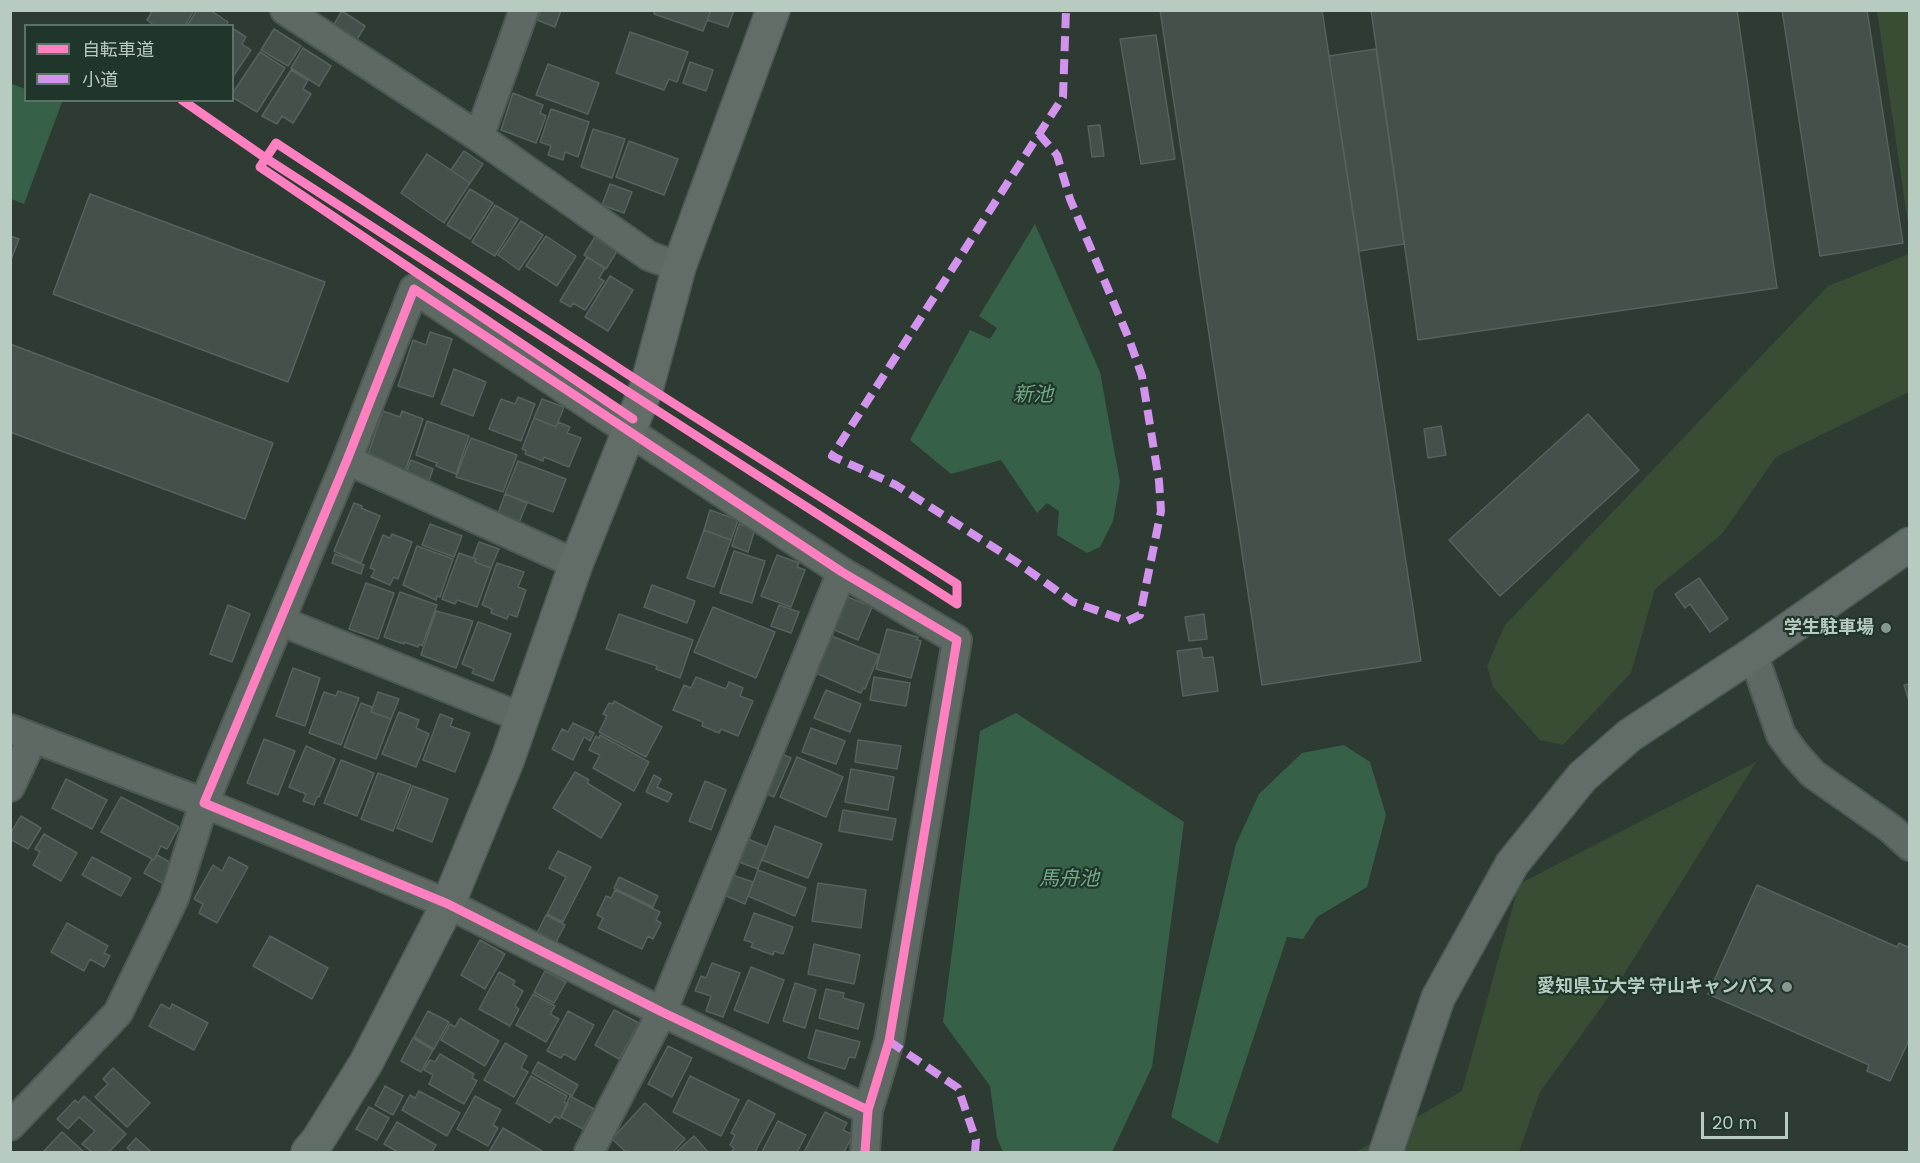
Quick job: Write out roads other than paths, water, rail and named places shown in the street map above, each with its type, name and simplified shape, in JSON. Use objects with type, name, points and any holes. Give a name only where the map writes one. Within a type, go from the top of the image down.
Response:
[{"type":"street","points":[[285,10],[478,137],[649,256],[679,267]]},
{"type":"street","points":[[478,137],[524,10]]},
{"type":"street","points":[[308,1152],[318,1140],[366,1063],[448,904],[507,761],[576,564],[647,386],[679,267],[773,10]]},
{"type":"street","points":[[10,1126],[118,1013],[174,898],[204,803],[414,289],[842,572],[957,640],[889,1041],[868,1110],[865,1152]]},
{"type":"street","points":[[346,460],[576,564]]},
{"type":"street","points":[[1386,1152],[1438,998],[1512,864],[1582,777],[1630,735],[1753,654],[1910,544]]},
{"type":"street","points":[[589,1152],[662,1012],[842,572]]},
{"type":"street","points":[[280,621],[523,718]]},
{"type":"street","points":[[1753,654],[1782,735],[1795,754],[1813,774],[1890,828],[1910,846]]},
{"type":"street","points":[[10,787],[22,733],[204,803],[448,904],[662,1012],[868,1110]]},
{"type":"water","points":[[10,83],[24,89],[24,102],[62,102],[24,204],[11,199]]},
{"type":"water","name":"新池","points":[[1035,224],[1100,372],[1120,482],[1113,521],[1100,547],[1087,553],[1057,535],[1059,511],[1047,503],[1037,513],[1001,460],[951,474],[910,440],[970,330],[990,339],[997,328],[979,316]]},
{"type":"water","name":"馬舟池","points":[[1016,713],[1184,822],[1152,1067],[1112,1152],[1003,1152],[997,1138],[990,1086],[943,1022],[980,731]]},
{"type":"water","points":[[1344,745],[1370,762],[1386,815],[1367,887],[1317,917],[1303,939],[1287,937],[1218,1144],[1171,1117],[1236,844],[1259,794],[1302,753]]},
{"type":"place","name":"学生駐車場","points":[[1886,628]]},
{"type":"place","name":"愛知県立大学 守山キャンパス","points":[[1787,987]]}]
